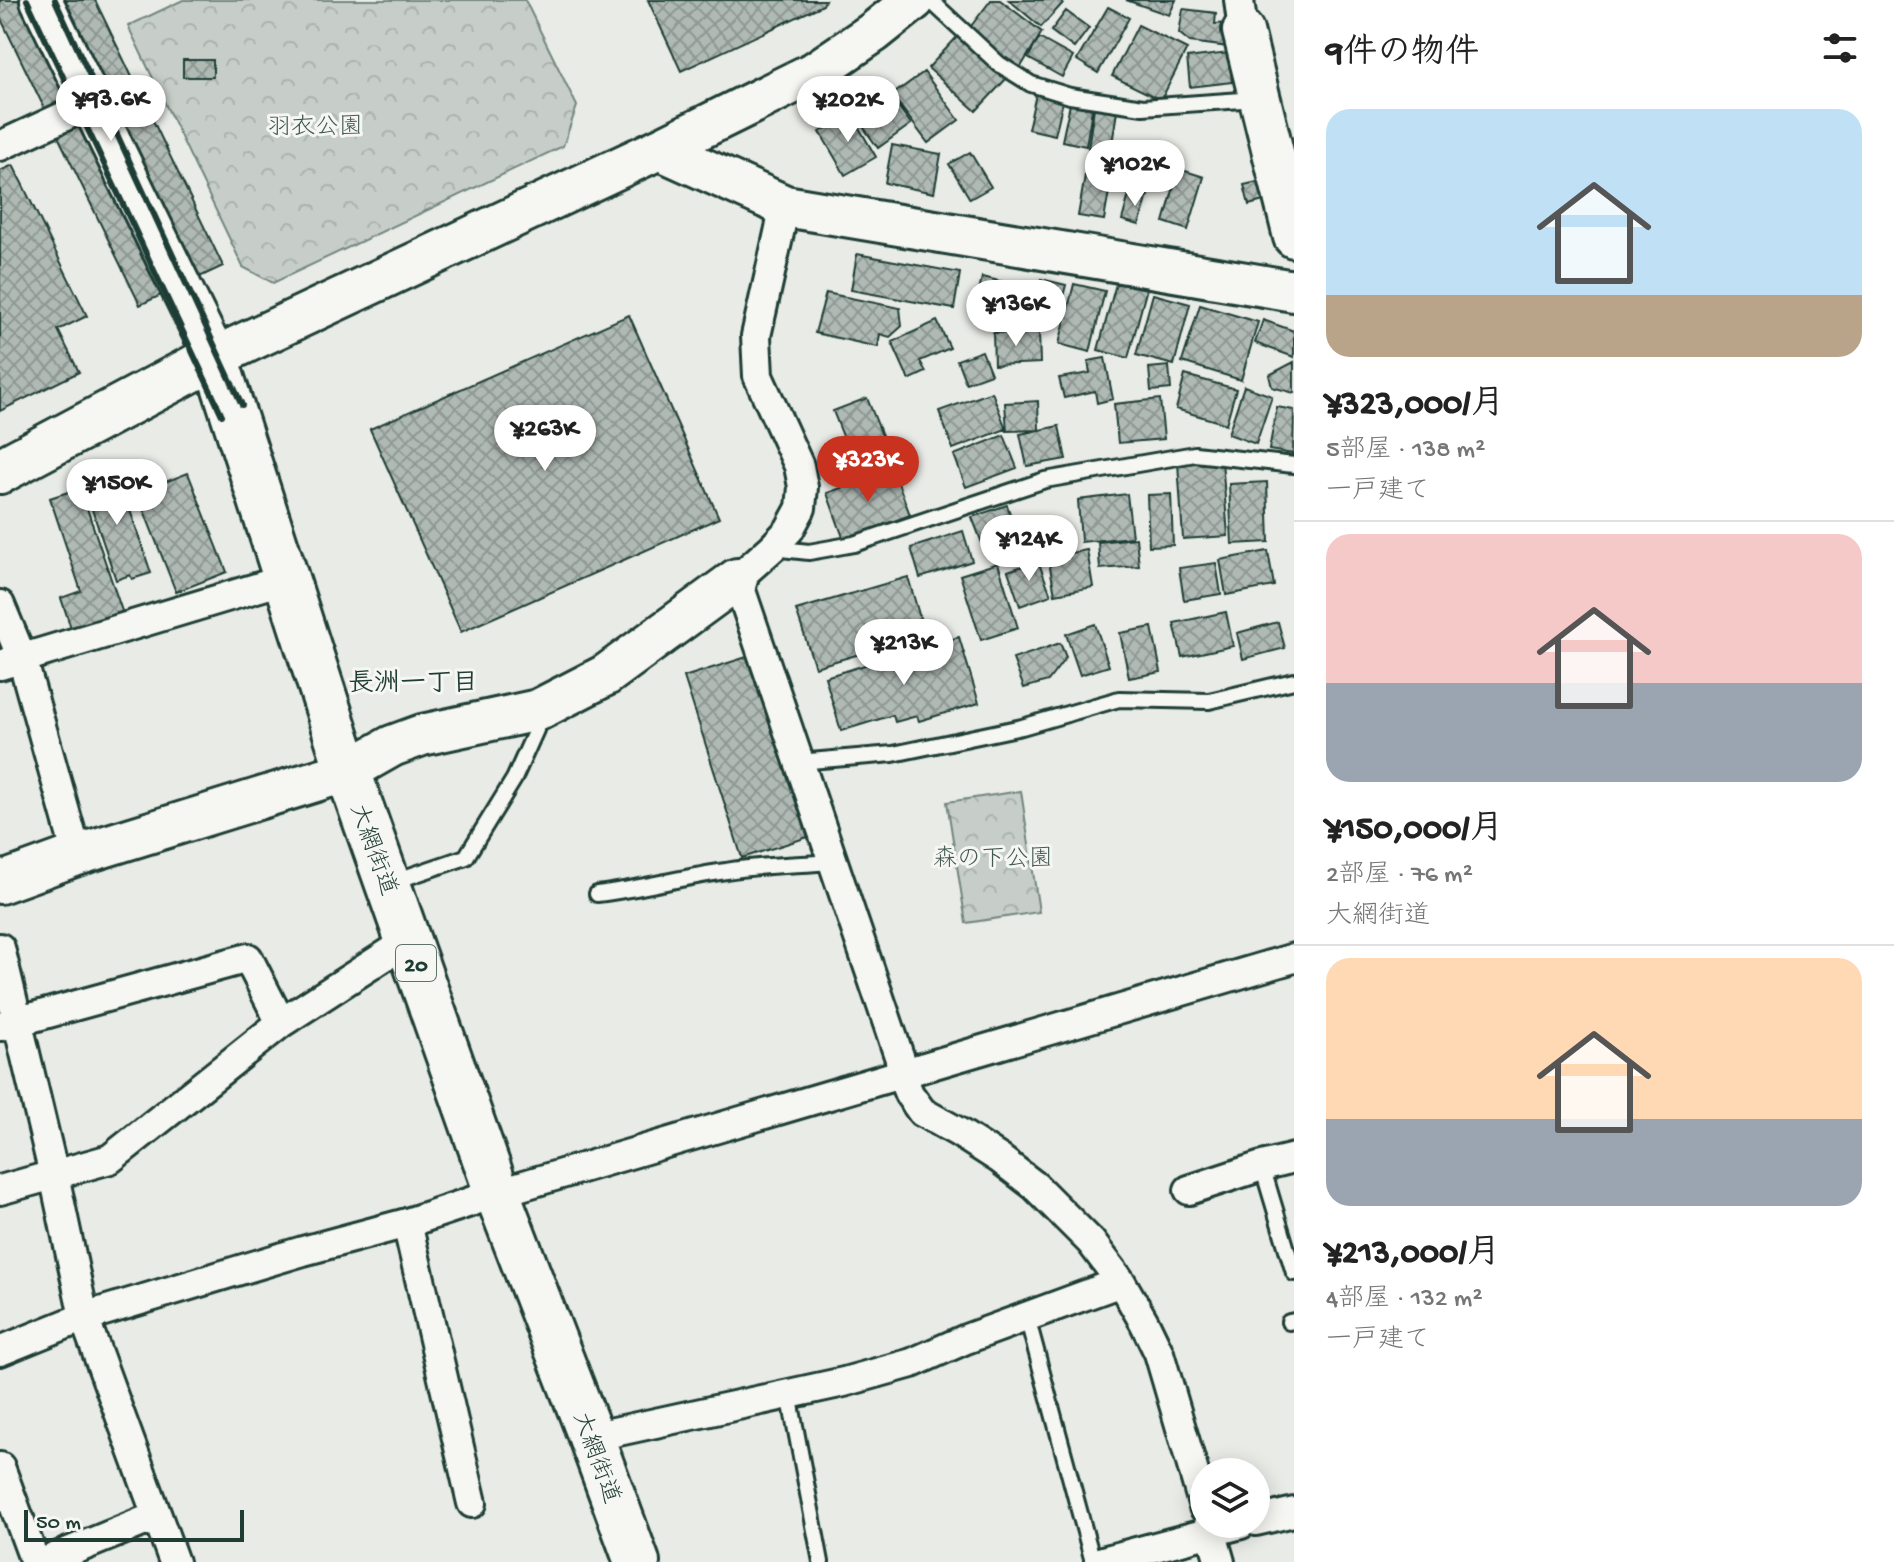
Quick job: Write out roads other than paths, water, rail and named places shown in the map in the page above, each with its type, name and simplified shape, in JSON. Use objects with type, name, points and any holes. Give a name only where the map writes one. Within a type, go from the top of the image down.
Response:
[{"type":"main road","points":[[0,471],[215,357]]},
{"type":"main road","name":"大網街道","points":[[215,357],[348,771],[497,1193],[637,1562]]},
{"type":"street","points":[[41,0],[215,357],[659,149],[815,72],[914,0]]},
{"type":"street","points":[[1241,16],[1260,99],[1284,158],[1294,237]]},
{"type":"street","points":[[0,146],[91,104]]},
{"type":"street","points":[[659,149],[785,206],[1294,291]]},
{"type":"street","points":[[0,883],[77,855],[348,771],[392,746],[422,735],[538,710],[606,675],[737,579],[789,530],[801,508],[803,487],[799,466],[758,376],[756,336],[785,206]]},
{"type":"street","points":[[11,661],[286,579]]},
{"type":"street","points":[[737,579],[900,1059],[901,1074],[909,1094],[922,1112],[1000,1159],[1035,1186],[1091,1242],[1121,1282],[1159,1353],[1190,1459]]},
{"type":"street","points":[[0,605],[11,661],[77,855]]},
{"type":"street","points":[[0,1190],[110,1159],[281,1023],[408,941]]},
{"type":"street","points":[[0,948],[8,1024],[54,1175],[84,1317],[174,1562]]},
{"type":"street","points":[[8,1024],[248,958],[281,1023]]},
{"type":"street","points":[[0,1351],[84,1317],[1294,958]]},
{"type":"street","points":[[1189,1190],[1294,1158]]},
{"type":"street","points":[[407,1223],[472,1503]]},
{"type":"street","points":[[591,1437],[844,1382],[912,1363],[966,1339],[1121,1282]]},
{"type":"street","points":[[0,1467],[35,1562]]},
{"type":"street","points":[[1270,1518],[1294,1512]]},
{"type":"street","points":[[44,1562],[157,1516]]},
{"type":"street","points":[[1099,1562],[1190,1528]]},
{"type":"street","points":[[1213,1538],[1220,1562]]},
{"type":"lane","points":[[930,0],[999,64],[1031,84],[1070,96],[1143,107],[1260,99]]},
{"type":"lane","points":[[772,548],[809,552],[854,544],[1045,480],[1195,454],[1294,465]]},
{"type":"lane","points":[[798,762],[893,754],[1022,727],[1119,699],[1209,701],[1294,681]]},
{"type":"lane","points":[[388,883],[466,857],[514,779],[536,730],[538,710]]},
{"type":"lane","points":[[597,894],[729,870],[832,862]]},
{"type":"lane","points":[[1262,1166],[1294,1273]]},
{"type":"lane","points":[[1027,1317],[1093,1562]]},
{"type":"lane","points":[[789,1394],[821,1562]]},
{"type":"railway","points":[[27,0],[222,415]]},
{"type":"railway","points":[[55,0],[242,405]]},
{"type":"district","name":"長洲一丁目","points":[[413,681]]},
{"type":"park label","name":"羽衣公園","points":[[315,125]]},
{"type":"park label","name":"森の下公園","points":[[993,857]]}]
